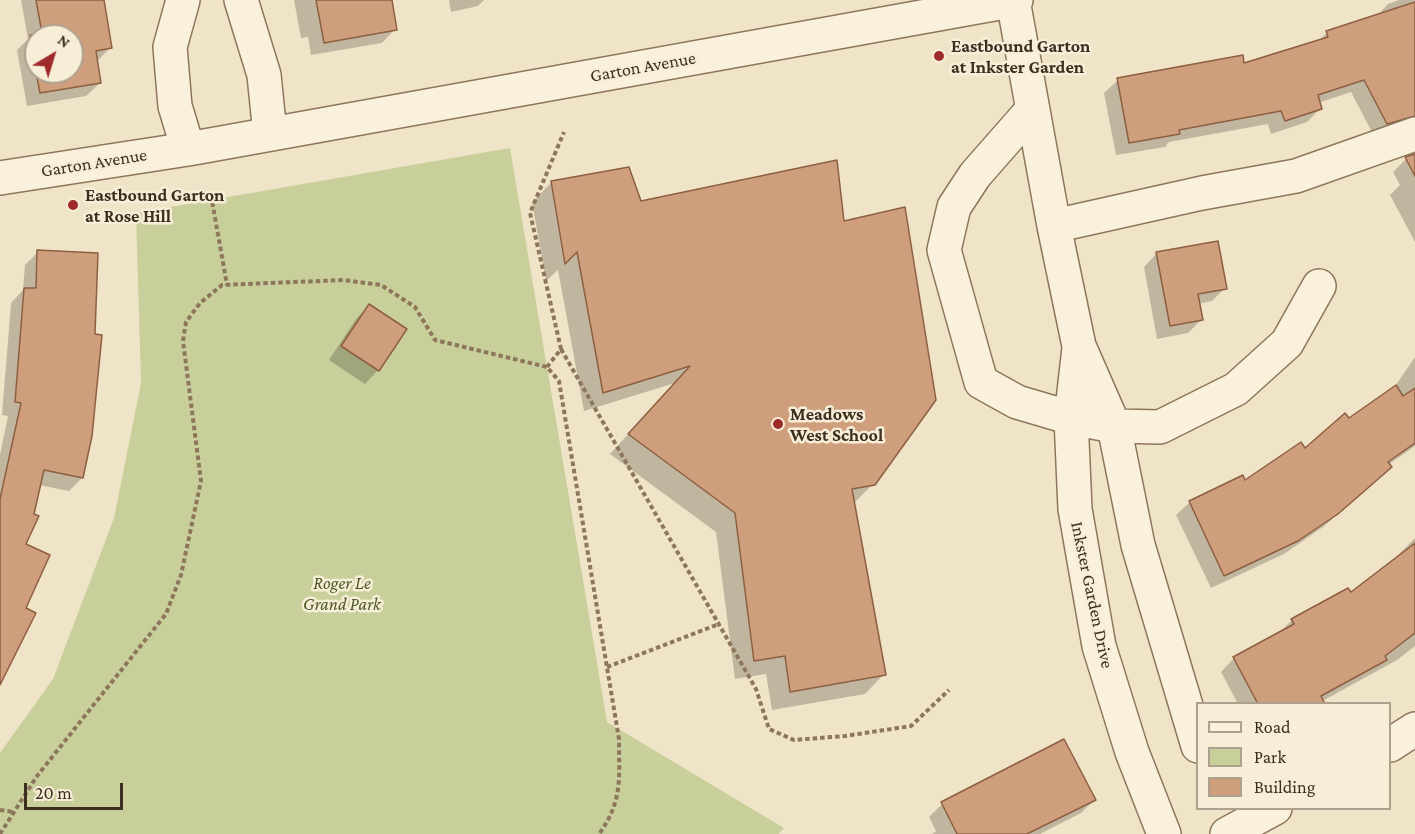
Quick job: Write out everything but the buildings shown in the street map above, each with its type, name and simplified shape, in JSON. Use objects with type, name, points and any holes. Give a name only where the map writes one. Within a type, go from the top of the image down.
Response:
[{"type":"street","points":[[183,0],[170,47],[175,106],[188,149]]},
{"type":"street","points":[[241,0],[264,75],[270,134]]},
{"type":"street","name":"Garton Avenue","points":[[0,178],[188,149],[1014,0]]},
{"type":"street","name":"Inkster Garden Drive","points":[[1014,0],[1032,110],[1079,346],[1114,426],[1138,545],[1196,743]]},
{"type":"street","points":[[1032,110],[975,174],[959,199],[954,207],[944,250],[981,382],[1017,402],[1071,418],[1114,426],[1160,427],[1236,389],[1287,343],[1319,286]]},
{"type":"street","points":[[1054,226],[1296,176],[1415,134]]},
{"type":"street","name":"Inkster Garden Drive","points":[[1079,346],[1071,418],[1075,509],[1099,646],[1132,752],[1164,834]]},
{"type":"street","points":[[1391,745],[1415,729]]},
{"type":"street","points":[[1228,827],[1270,810]]},
{"type":"path","points":[[564,132],[530,213],[561,350],[756,689],[769,729],[794,740],[845,736],[911,726],[949,690]]},
{"type":"path","points":[[211,195],[227,285]]},
{"type":"path","points":[[0,834],[37,776],[166,614],[181,575],[201,481],[183,340],[186,322],[200,303],[222,285],[343,280],[381,285],[415,307],[435,340],[547,367],[560,381],[619,739],[618,789],[613,815],[599,834]]},
{"type":"path","points":[[547,367],[561,350]]},
{"type":"path","points":[[607,667],[719,624]]},
{"type":"path","points":[[0,810],[14,812]]},
{"type":"green space","name":"Roger Le Grand Park","points":[[510,148],[607,722],[784,828],[779,834],[0,834],[0,753],[53,679],[114,518],[141,383],[136,213]]},
{"type":"place","name":"Eastbound Garton at Inkster Garden","points":[[939,56]]},
{"type":"place","name":"Eastbound Garton at Rose Hill","points":[[73,205]]},
{"type":"place","name":"Meadows West School","points":[[778,424]]}]
